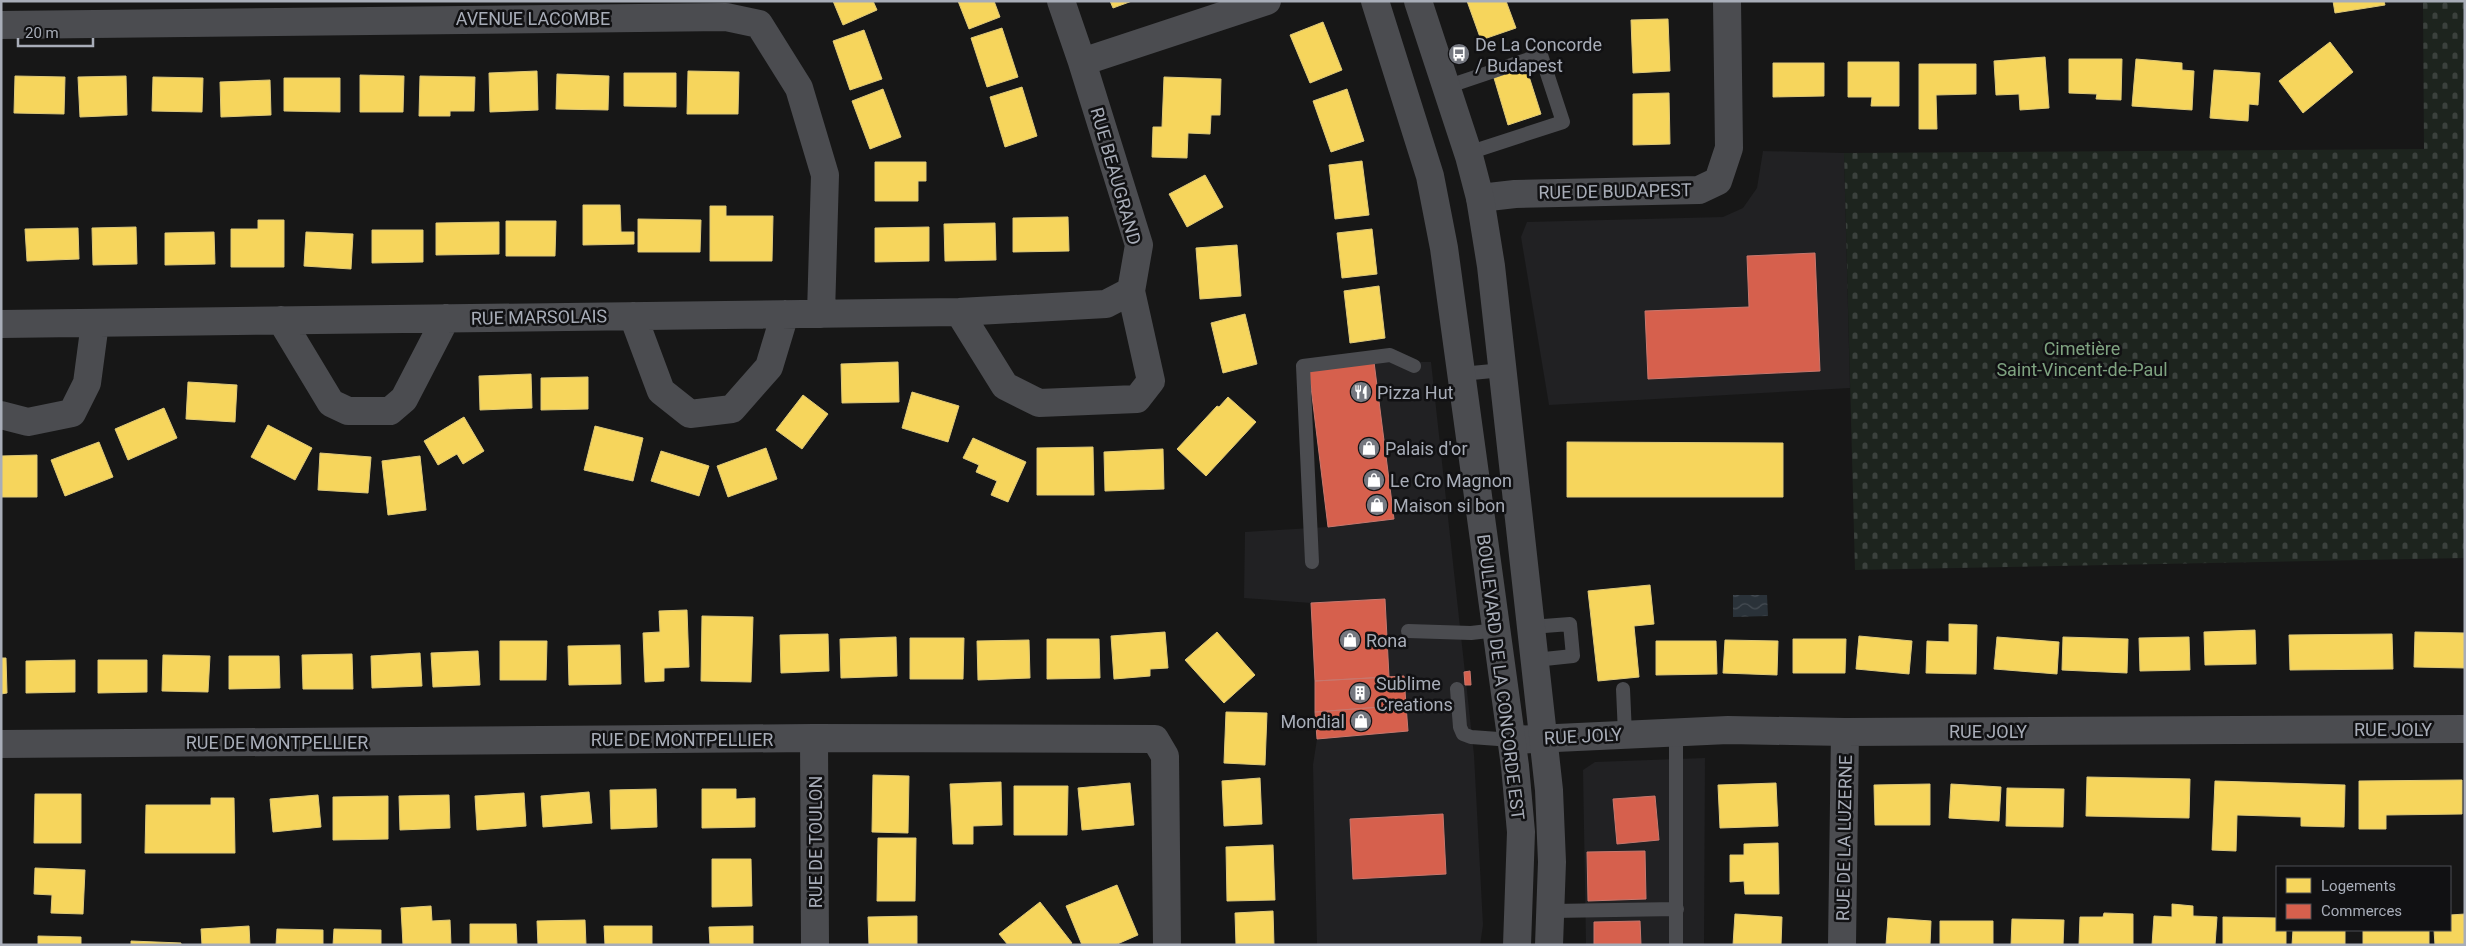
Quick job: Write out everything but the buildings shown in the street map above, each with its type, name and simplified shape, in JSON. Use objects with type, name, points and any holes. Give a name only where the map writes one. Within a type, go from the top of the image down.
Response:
[{"type":"street","name":"RUE BEAUGRAND","points":[[1061,1],[1139,245],[1131,290]]},
{"type":"street","points":[[1082,62],[1267,1]]},
{"type":"street","name":"BOULEVARD DE LA CONCORDE EST","points":[[1374,1],[1436,198],[1512,740],[1521,832],[1517,945]]},
{"type":"street","name":"BOULEVARD DE LA CONCORDE EST","points":[[1418,1],[1468,153],[1480,198],[1502,370],[1551,810],[1552,911],[1549,945]]},
{"type":"street","name":"RUE DE BUDAPEST","points":[[1480,198],[1514,194],[1698,190],[1718,181],[1729,148],[1727,1]]},
{"type":"street","name":"AVENUE LACOMBE","points":[[1,25],[127,12],[726,17],[759,24],[799,88],[825,175],[821,314]]},
{"type":"street","points":[[959,312],[1005,386],[1039,403],[1137,399],[1151,381],[1131,290]]},
{"type":"street","name":"RUE MARSOLAIS","points":[[1,324],[959,312],[1106,304],[1131,290]]},
{"type":"street","name":"RUE MARSOLAIS","points":[[633,316],[661,391],[690,414],[732,409],[770,367],[784,314]]},
{"type":"street","name":"RUE MARSOLAIS","points":[[281,320],[331,403],[348,411],[390,411],[404,399],[446,318]]},
{"type":"street","points":[[1,415],[28,422],[72,414],[87,383],[95,323]]},
{"type":"street","name":"RUE JOLY","points":[[1512,740],[1728,730],[1846,732],[2465,729]]},
{"type":"street","name":"RUE DE LA LUZERNE","points":[[1842,945],[1846,732]]},
{"type":"street","name":"RUE DE MONTPELLIER","points":[[1,744],[814,738],[1155,739],[1165,756],[1167,945]]},
{"type":"street","name":"RUE DE TOULON","points":[[814,738],[815,945]]},
{"type":"lane","points":[[1446,87],[1541,56],[1563,122],[1468,153]]},
{"type":"lane","points":[[1312,562],[1302,366],[1390,355],[1414,366]]},
{"type":"lane","points":[[1461,374],[1502,370]]},
{"type":"lane","points":[[1531,627],[1570,624],[1573,656],[1535,660]]},
{"type":"lane","points":[[1408,631],[1471,633],[1496,630]]},
{"type":"lane","points":[[1456,689],[1460,727],[1463,734],[1471,737],[1512,740]]},
{"type":"lane","points":[[1623,689],[1625,734]]},
{"type":"lane","points":[[1676,732],[1676,945]]},
{"type":"lane","points":[[1552,911],[1677,909]]},
{"type":"shaded area","points":[[1763,151],[1844,153],[1850,388],[1549,405],[1521,237],[1527,222],[1723,217],[1743,208],[1757,188]]},
{"type":"shaded area","points":[[1374,362],[1431,362],[1474,755],[1483,925],[1480,945],[1317,945],[1313,765],[1317,739],[1311,603],[1244,598],[1245,532],[1328,527],[1309,371]]},
{"type":"shaded area","points":[[1705,758],[1704,945],[1586,945],[1583,770],[1595,762]]},
{"type":"green space","name":"Cimetière Saint-Vincent-de-Paul","points":[[2423,1],[2465,1],[2465,558],[1855,570],[1844,153],[2424,149]]},
{"type":"water","points":[[1733,595],[1767,595],[1768,616],[1733,617]]},
{"type":"place","name":"De La Concorde / Budapest","points":[[1459,54]]},
{"type":"place","name":"Pizza Hut","points":[[1361,392]]},
{"type":"place","name":"Palais d'or","points":[[1369,448]]},
{"type":"place","name":"Le Cro Magnon","points":[[1374,480]]},
{"type":"place","name":"Maison si bon","points":[[1377,505]]},
{"type":"place","name":"Rona","points":[[1350,640]]},
{"type":"place","name":"Sublime Creations","points":[[1360,693]]},
{"type":"place","name":"Mondial","points":[[1361,721]]}]
